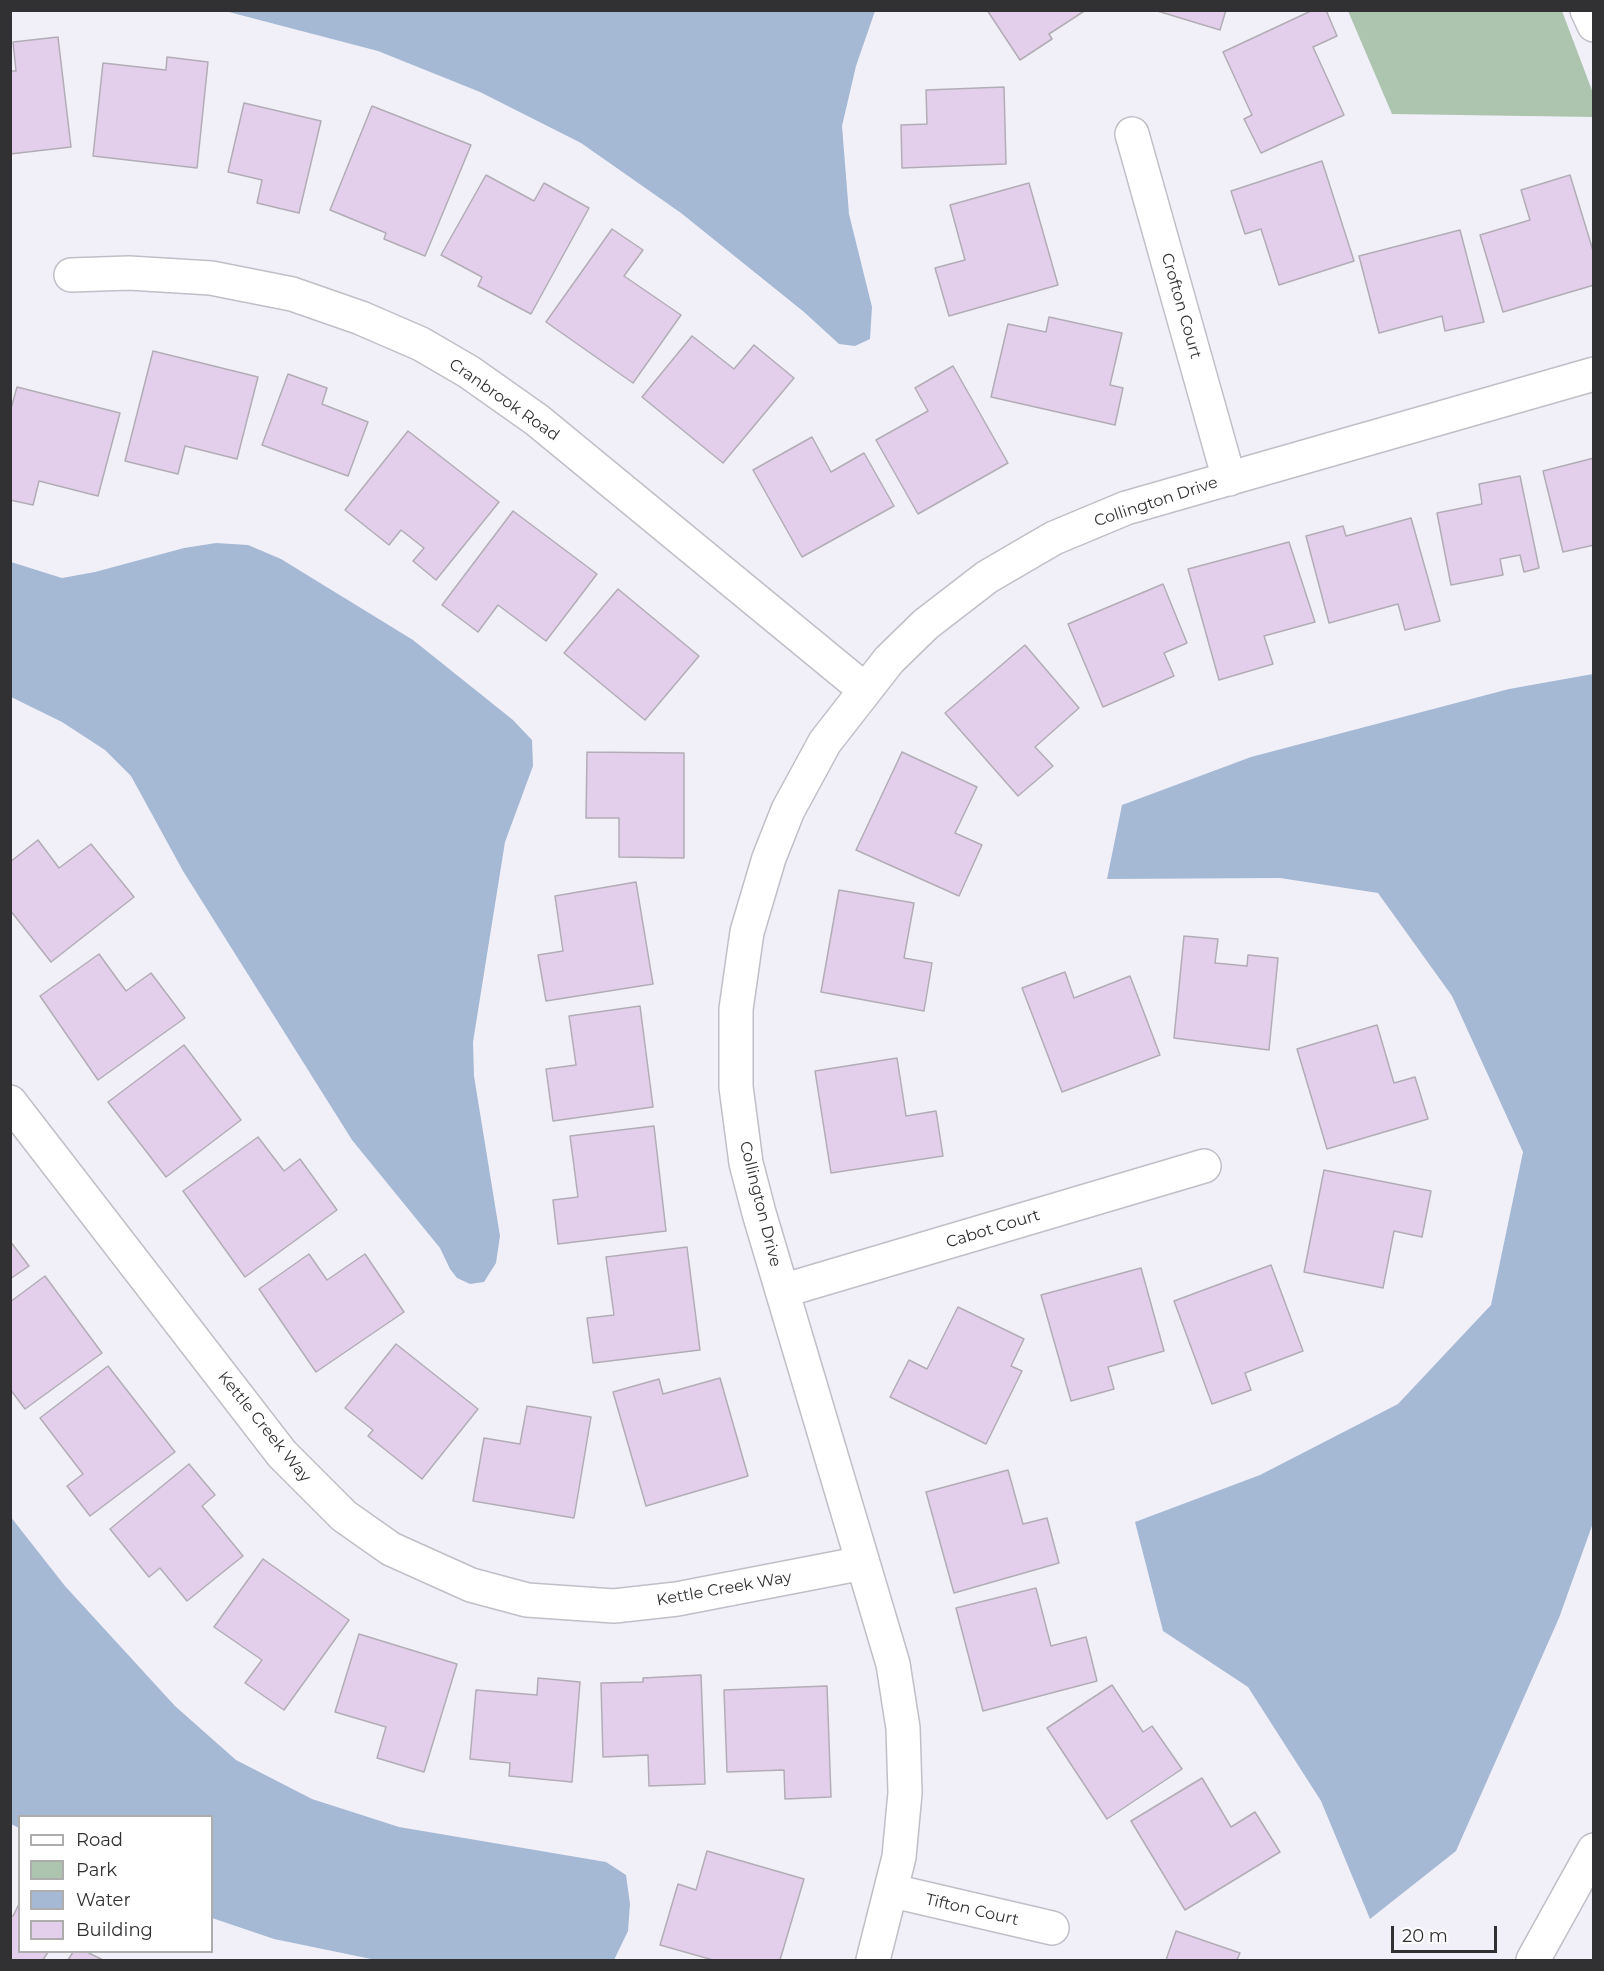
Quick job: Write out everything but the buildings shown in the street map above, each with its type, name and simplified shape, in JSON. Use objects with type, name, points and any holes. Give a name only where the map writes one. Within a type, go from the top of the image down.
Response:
[{"type":"street","points":[[1587,10],[1593,25]]},
{"type":"street","name":"Crofton Court","points":[[1132,134],[1229,479]]},
{"type":"street","name":"Cranbrook Road","points":[[71,275],[140,273],[211,278],[258,287],[292,294],[351,314],[421,344],[469,372],[537,420],[864,689]]},
{"type":"street","name":"Collington Drive","points":[[873,1960],[893,1891],[899,1857],[905,1793],[903,1728],[893,1664],[746,1163],[736,1087],[736,1009],[747,932],[769,858],[788,810],[825,742],[864,689],[926,624],[987,576],[1054,538],[1126,508],[1593,374]]},
{"type":"street","name":"Kettle Creek Way","points":[[10,1102],[282,1454],[344,1516],[392,1549],[471,1585],[527,1600],[614,1606],[677,1599],[863,1563]]},
{"type":"street","name":"Cabot Court","points":[[782,1291],[1204,1166]]},
{"type":"street","points":[[1533,1960],[1593,1850]]},
{"type":"street","name":"Tifton Court","points":[[893,1891],[1052,1928]]},
{"type":"green space","points":[[1348,11],[1562,11],[1593,93],[1593,117],[1392,114]]},
{"type":"water","points":[[225,11],[875,11],[856,66],[842,126],[849,214],[872,307],[870,339],[855,346],[839,344],[804,312],[681,213],[581,143],[480,92],[378,51]]},
{"type":"water","points":[[216,543],[248,545],[281,559],[413,640],[513,720],[532,740],[533,766],[505,842],[473,1042],[474,1076],[500,1236],[496,1263],[484,1282],[470,1284],[457,1278],[440,1248],[352,1140],[183,871],[131,776],[105,750],[62,722],[11,697],[11,562],[62,578],[95,572],[184,548]]},
{"type":"water","points":[[1593,674],[1593,1523],[1559,1618],[1456,1851],[1370,1919],[1321,1801],[1248,1687],[1163,1631],[1135,1522],[1260,1475],[1398,1404],[1491,1305],[1523,1152],[1452,996],[1378,893],[1280,878],[1107,879],[1122,805],[1251,757],[1509,689]]},
{"type":"water","points":[[10,1516],[65,1586],[175,1706],[236,1760],[312,1799],[399,1827],[606,1862],[626,1875],[630,1904],[628,1931],[614,1960],[376,1960],[274,1939],[213,1918],[213,1815],[18,1815],[18,1828],[11,1824]]}]
